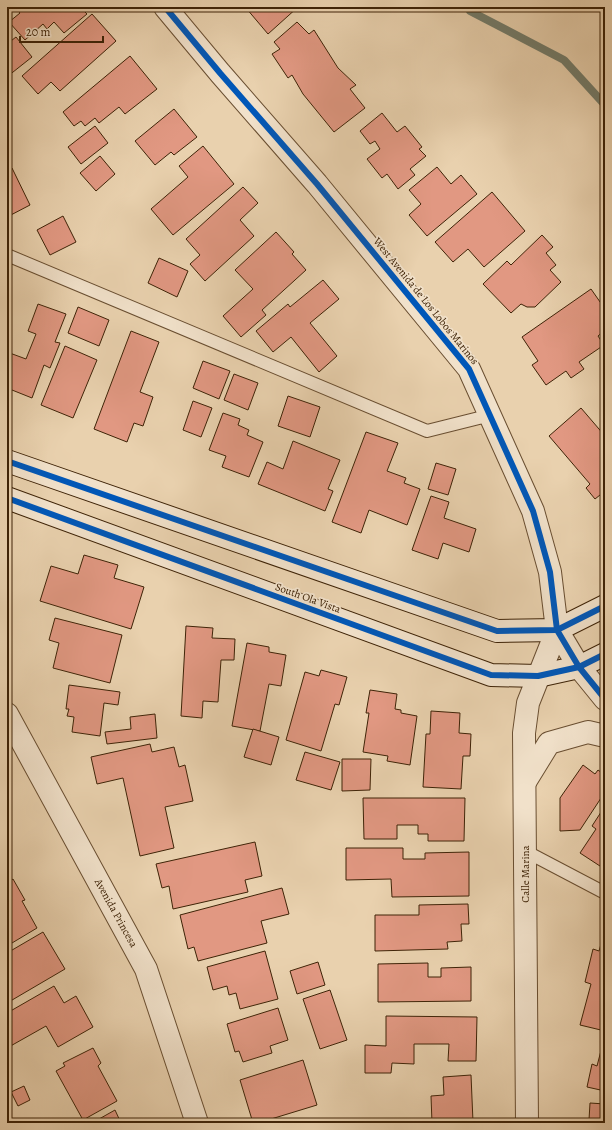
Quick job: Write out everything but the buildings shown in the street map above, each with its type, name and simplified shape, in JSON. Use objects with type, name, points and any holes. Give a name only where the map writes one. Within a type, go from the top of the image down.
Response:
[{"type":"street","name":"West Avenida de Los Lobos Marinos","points":[[165,7],[317,184],[469,369],[533,511],[550,572],[557,630],[579,667],[605,699]]},
{"type":"street","points":[[7,461],[497,631],[557,630],[605,606]]},
{"type":"street","name":"South Ola Vista","points":[[7,498],[491,675],[538,676],[579,667],[605,654]]},
{"type":"street","name":"Calle Marina","points":[[527,1123],[524,733],[528,703],[557,630]]},
{"type":"street","name":"Avenida Princesa","points":[[7,714],[146,969],[198,1123]]},
{"type":"street","points":[[525,782],[549,743],[588,732],[605,736]]},
{"type":"lane","points":[[7,255],[427,432],[491,415]]},
{"type":"lane","points":[[525,851],[605,893]]},
{"type":"waterway","points":[[469,7],[470,11],[564,60],[605,105]]},
{"type":"cycle path","points":[[165,7],[220,73],[317,184],[469,369],[533,511],[550,572],[557,630],[579,667],[605,699]]},
{"type":"cycle path","points":[[7,461],[497,631],[557,630],[605,606]]},
{"type":"cycle path","points":[[7,498],[491,675],[538,676],[579,667],[605,654]]}]
